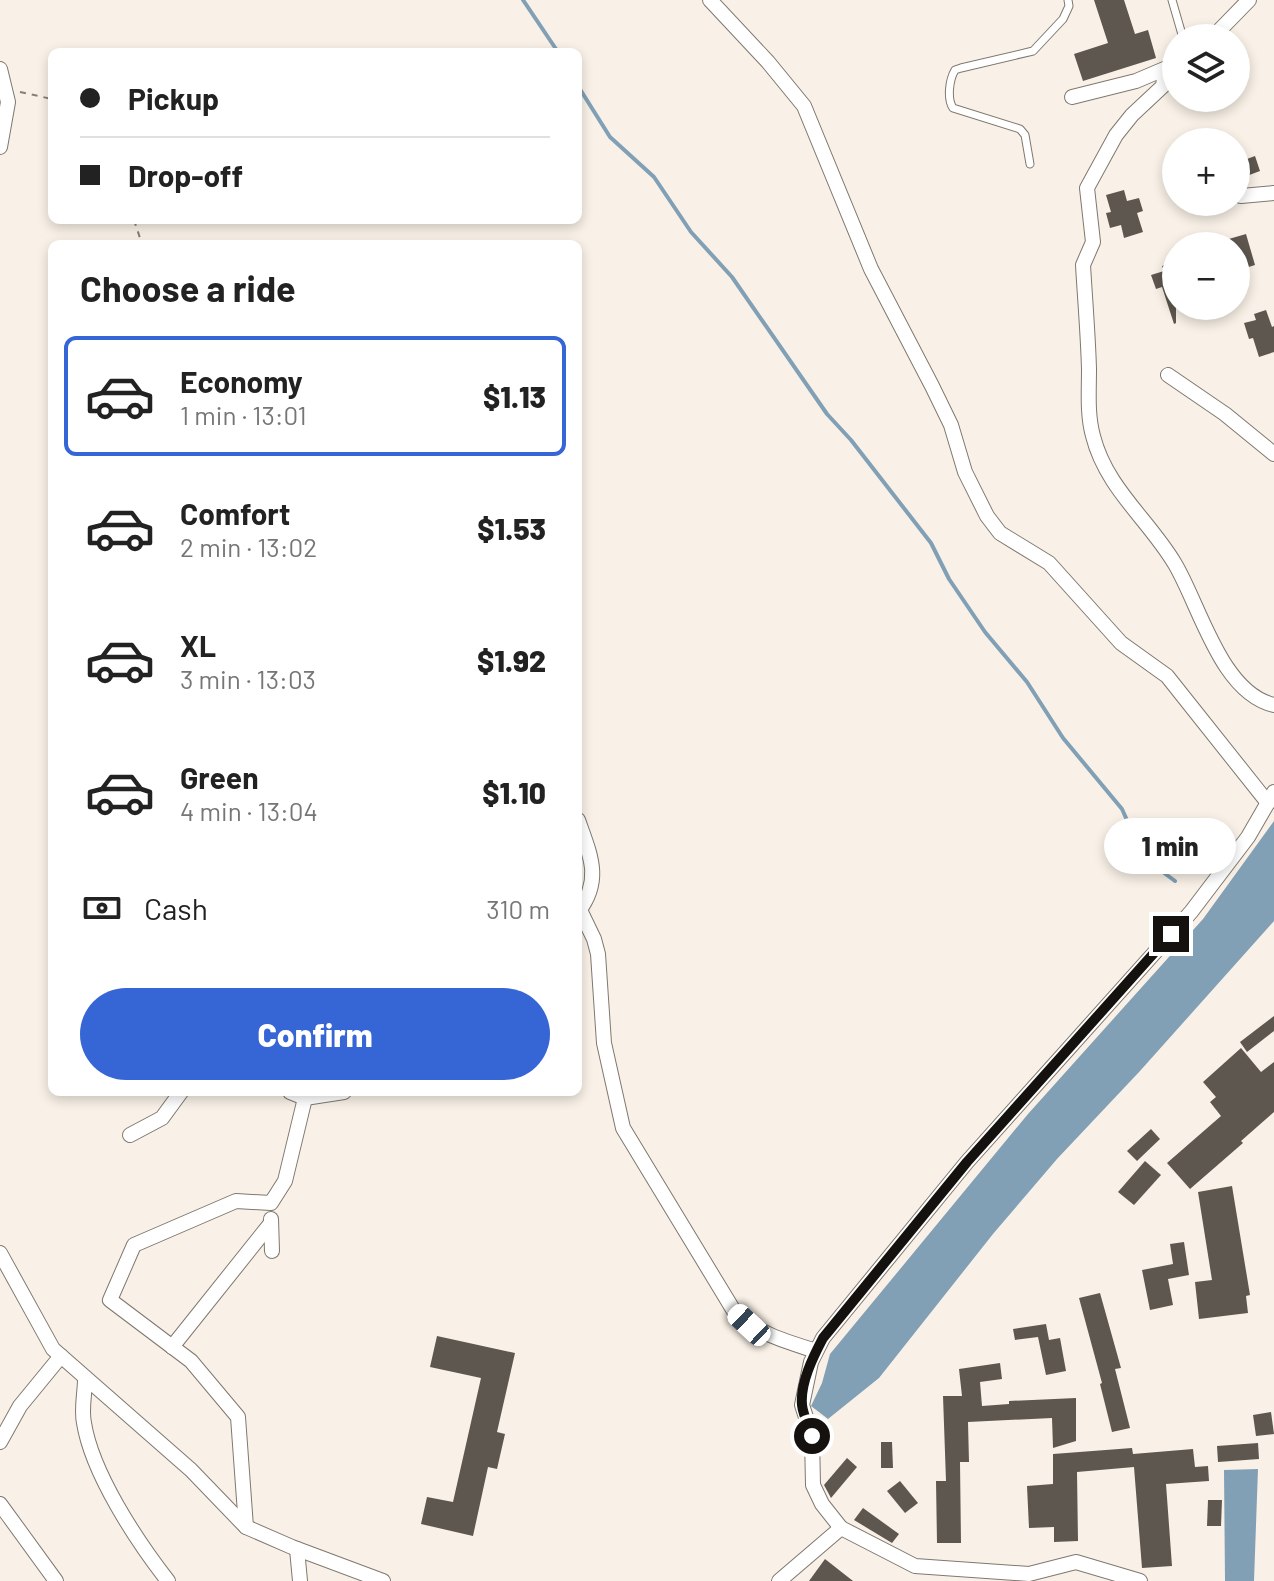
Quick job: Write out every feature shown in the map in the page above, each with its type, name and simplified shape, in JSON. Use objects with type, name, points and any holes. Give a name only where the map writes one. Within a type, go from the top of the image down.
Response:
[{"type":"street","points":[[710,0],[804,106],[871,269],[939,399],[951,425],[965,472],[987,516],[1000,533],[1049,563],[1121,643],[1167,676],[1271,798],[1248,837],[1199,902],[967,1162],[842,1315],[816,1351],[807,1375],[802,1405],[812,1436],[813,1485],[822,1504],[841,1528],[915,1566],[1029,1574],[1076,1562],[1140,1581]]},
{"type":"street","points":[[1226,24],[1249,0]]},
{"type":"street","points":[[0,69],[7,90],[7,116],[0,147]]},
{"type":"street","points":[[1072,97],[1136,81],[1162,70]]},
{"type":"street","points":[[1162,87],[1116,135],[1087,188],[1093,242],[1083,265],[1089,415],[1096,446],[1106,470],[1175,563],[1220,654],[1253,697],[1274,705]]},
{"type":"street","points":[[1250,195],[1274,193]]},
{"type":"street","points":[[1168,375],[1225,414],[1274,454]]},
{"type":"street","points":[[582,833],[594,871],[589,897],[582,907]]},
{"type":"street","points":[[582,917],[598,954],[604,1043],[620,1115],[629,1140],[734,1311],[749,1325],[771,1337],[816,1351]]},
{"type":"street","points":[[130,1135],[162,1118],[178,1096]]},
{"type":"street","points":[[300,1096],[318,1096]]},
{"type":"street","points":[[272,1251],[271,1203],[285,1181],[305,1098]]},
{"type":"street","points":[[246,1527],[238,1417],[191,1361],[110,1300],[134,1245],[236,1201],[271,1203]]},
{"type":"street","points":[[172,1347],[271,1223]]},
{"type":"street","points":[[0,1253],[53,1349],[191,1470],[246,1527],[383,1581]]},
{"type":"street","points":[[0,1442],[20,1406],[61,1356]]},
{"type":"street","points":[[85,1379],[83,1420],[95,1465],[168,1581]]},
{"type":"street","points":[[0,1504],[56,1581]]},
{"type":"street","points":[[779,1581],[841,1528]]},
{"type":"street","points":[[297,1549],[300,1581]]},
{"type":"lane","points":[[1030,164],[1025,135],[1020,129],[953,108],[950,103],[952,76],[955,70],[961,68],[1033,51],[1063,19],[1069,6],[1068,0]]},
{"type":"lane","points":[[1172,0],[1179,24]]},
{"type":"path","points":[[7,90],[48,98]]},
{"type":"water","points":[[1274,821],[1274,921],[1057,1159],[879,1378],[828,1419],[811,1406],[822,1383],[830,1354],[1028,1114],[1203,919]]},
{"type":"water","points":[[1258,1469],[1254,1581],[1225,1581],[1224,1470]]},
{"type":"building","points":[[1094,0],[1124,0],[1135,34],[1148,30],[1156,58],[1083,81],[1074,54],[1108,43]]},
{"type":"building","points":[[1255,156],[1260,171],[1250,175],[1250,158]]},
{"type":"building","points":[[1124,190],[1127,201],[1139,198],[1143,211],[1137,213],[1143,232],[1124,238],[1121,225],[1110,228],[1106,213],[1111,212],[1106,195]]},
{"type":"building","points":[[1250,248],[1255,265],[1250,267]]},
{"type":"building","points":[[1162,272],[1162,287],[1156,289],[1151,275]]},
{"type":"building","points":[[1266,310],[1274,326],[1274,352],[1259,357],[1244,323],[1256,320],[1254,314]]},
{"type":"building","points":[[1274,1016],[1274,1031],[1247,1052],[1240,1042]]},
{"type":"building","points":[[1241,1048],[1261,1072],[1274,1062],[1274,1112],[1190,1189],[1167,1163],[1221,1116],[1210,1102],[1216,1097],[1203,1082]]},
{"type":"building","points":[[1151,1129],[1160,1139],[1137,1161],[1127,1151]]},
{"type":"building","points":[[1145,1161],[1161,1175],[1134,1205],[1118,1192]]},
{"type":"building","points":[[1232,1186],[1250,1295],[1246,1296],[1248,1313],[1199,1319],[1195,1282],[1212,1280],[1198,1192]]},
{"type":"building","points":[[1184,1242],[1189,1275],[1168,1279],[1173,1305],[1150,1310],[1142,1270],[1173,1264],[1170,1244]]},
{"type":"building","points":[[1100,1293],[1121,1368],[1115,1369],[1130,1428],[1112,1432],[1079,1298]]},
{"type":"building","points":[[1046,1324],[1049,1340],[1060,1338],[1066,1371],[1046,1375],[1038,1337],[1015,1340],[1013,1329]]},
{"type":"building","points":[[437,1336],[515,1353],[497,1432],[505,1434],[497,1469],[488,1467],[473,1536],[421,1524],[427,1497],[453,1502],[481,1378],[430,1367]]},
{"type":"building","points":[[1000,1363],[1002,1379],[980,1382],[982,1406],[1009,1404],[1009,1401],[1076,1398],[1076,1441],[1053,1448],[1052,1418],[968,1422],[969,1462],[960,1462],[961,1543],[937,1543],[936,1481],[946,1481],[943,1396],[962,1396],[959,1369]]},
{"type":"building","points":[[1271,1412],[1274,1434],[1256,1436],[1253,1415]]},
{"type":"building","points":[[881,1442],[892,1442],[893,1468],[881,1468]]},
{"type":"building","points":[[1258,1443],[1259,1459],[1218,1462],[1217,1446]]},
{"type":"building","points":[[1132,1448],[1133,1454],[1193,1449],[1195,1467],[1208,1466],[1209,1481],[1166,1484],[1172,1566],[1142,1568],[1134,1467],[1077,1472],[1078,1541],[1054,1542],[1054,1527],[1029,1528],[1027,1486],[1053,1484],[1053,1454]]},
{"type":"building","points":[[847,1458],[857,1467],[831,1498],[824,1485]]},
{"type":"building","points":[[900,1481],[918,1503],[905,1513],[887,1491]]},
{"type":"building","points":[[1208,1500],[1222,1500],[1221,1526],[1207,1526]]},
{"type":"building","points":[[863,1508],[899,1534],[892,1543],[854,1520]]},
{"type":"building","points":[[825,1559],[853,1581],[809,1581]]},
{"type":"waterway","points":[[523,0],[555,48]]},
{"type":"waterway","points":[[582,92],[610,137],[654,177],[691,232],[732,277],[827,414],[931,543],[949,579],[985,632],[1027,682],[1063,738],[1122,809],[1144,858],[1175,881]]},
{"type":"route","points":[[812,1436],[802,1405],[811,1362],[823,1338],[967,1162],[1171,934]]}]
